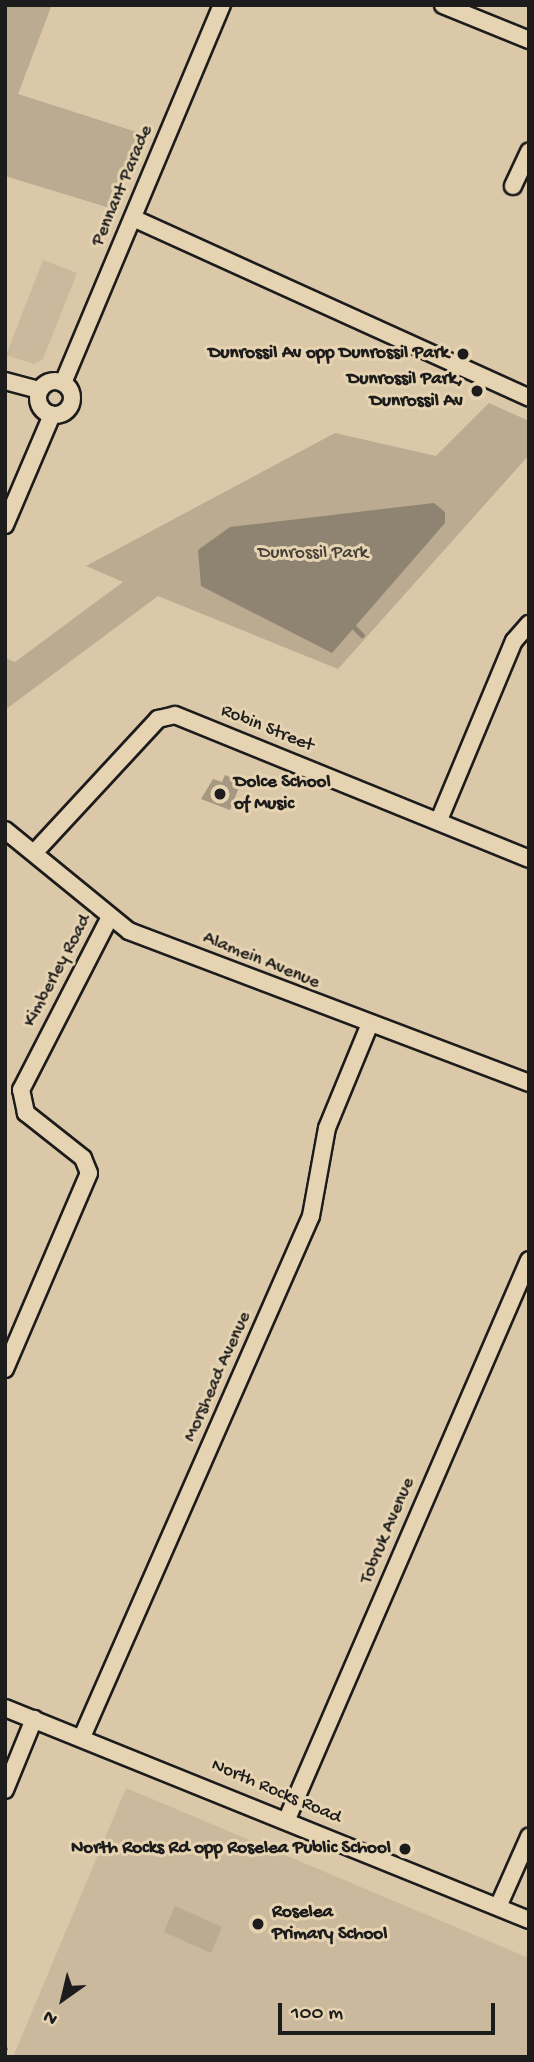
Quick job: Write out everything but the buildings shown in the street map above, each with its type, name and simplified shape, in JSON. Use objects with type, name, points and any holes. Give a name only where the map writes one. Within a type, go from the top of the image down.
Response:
[{"type":"street","name":"Pennant Parade","points":[[63,383],[222,5]]},
{"type":"street","points":[[443,5],[529,40]]},
{"type":"street","points":[[513,186],[529,152]]},
{"type":"street","points":[[133,218],[529,398]]},
{"type":"street","points":[[5,381],[39,390]]},
{"type":"street","points":[[5,525],[52,415],[70,406],[71,390],[63,383],[47,382],[39,390],[39,406],[52,415]]},
{"type":"street","points":[[439,820],[514,641],[529,624]]},
{"type":"street","name":"Robin Street","points":[[34,853],[158,719],[175,715],[439,820],[529,859]]},
{"type":"street","name":"Alamein Avenue","points":[[5,830],[129,931],[369,1026],[529,1083]]},
{"type":"street","name":"Kimberley Road","points":[[5,1369],[89,1173],[83,1158],[26,1113],[21,1090],[110,917]]},
{"type":"street","name":"Morshead Avenue","points":[[82,1737],[311,1216],[327,1128],[369,1026]]},
{"type":"street","name":"Tobruk Avenue","points":[[287,1819],[529,1260]]},
{"type":"street","name":"North Rocks Road","points":[[5,1708],[287,1819],[529,1920]]},
{"type":"street","points":[[5,1790],[34,1719]]},
{"type":"street","points":[[498,1907],[529,1837]]},
{"type":"shaded area","points":[[43,260],[77,273],[43,359],[34,364],[6,355]]},
{"type":"shaded area","points":[[434,503],[445,512],[445,523],[332,653],[201,586],[198,550],[230,527]]},
{"type":"shaded area","name":"Roselea Primary School","points":[[126,1788],[529,1958],[529,2057],[13,2057]]},
{"type":"green space","points":[[5,5],[51,7],[18,94],[143,134],[110,208],[5,176]]},
{"type":"green space","name":"Dunrossil Park","points":[[489,403],[529,421],[529,455],[338,669],[158,596],[5,710],[5,658],[15,662],[123,582],[86,566],[335,433],[436,456]]},
{"type":"green space","points":[[175,1906],[222,1927],[211,1953],[164,1932]]},
{"type":"waterway","points":[[350,623],[362,635]]},
{"type":"place","name":"Dunrossil Av opp Dunrossil Park","points":[[463,354]]},
{"type":"place","name":"Dunrossil Park, Dunrossil Av","points":[[477,391]]},
{"type":"place","name":"Dolce School of Music","points":[[220,794]]},
{"type":"place","name":"North Rocks Rd opp Roselea Public School","points":[[405,1849]]},
{"type":"place","name":"Roselea Primary School","points":[[258,1924]]}]
